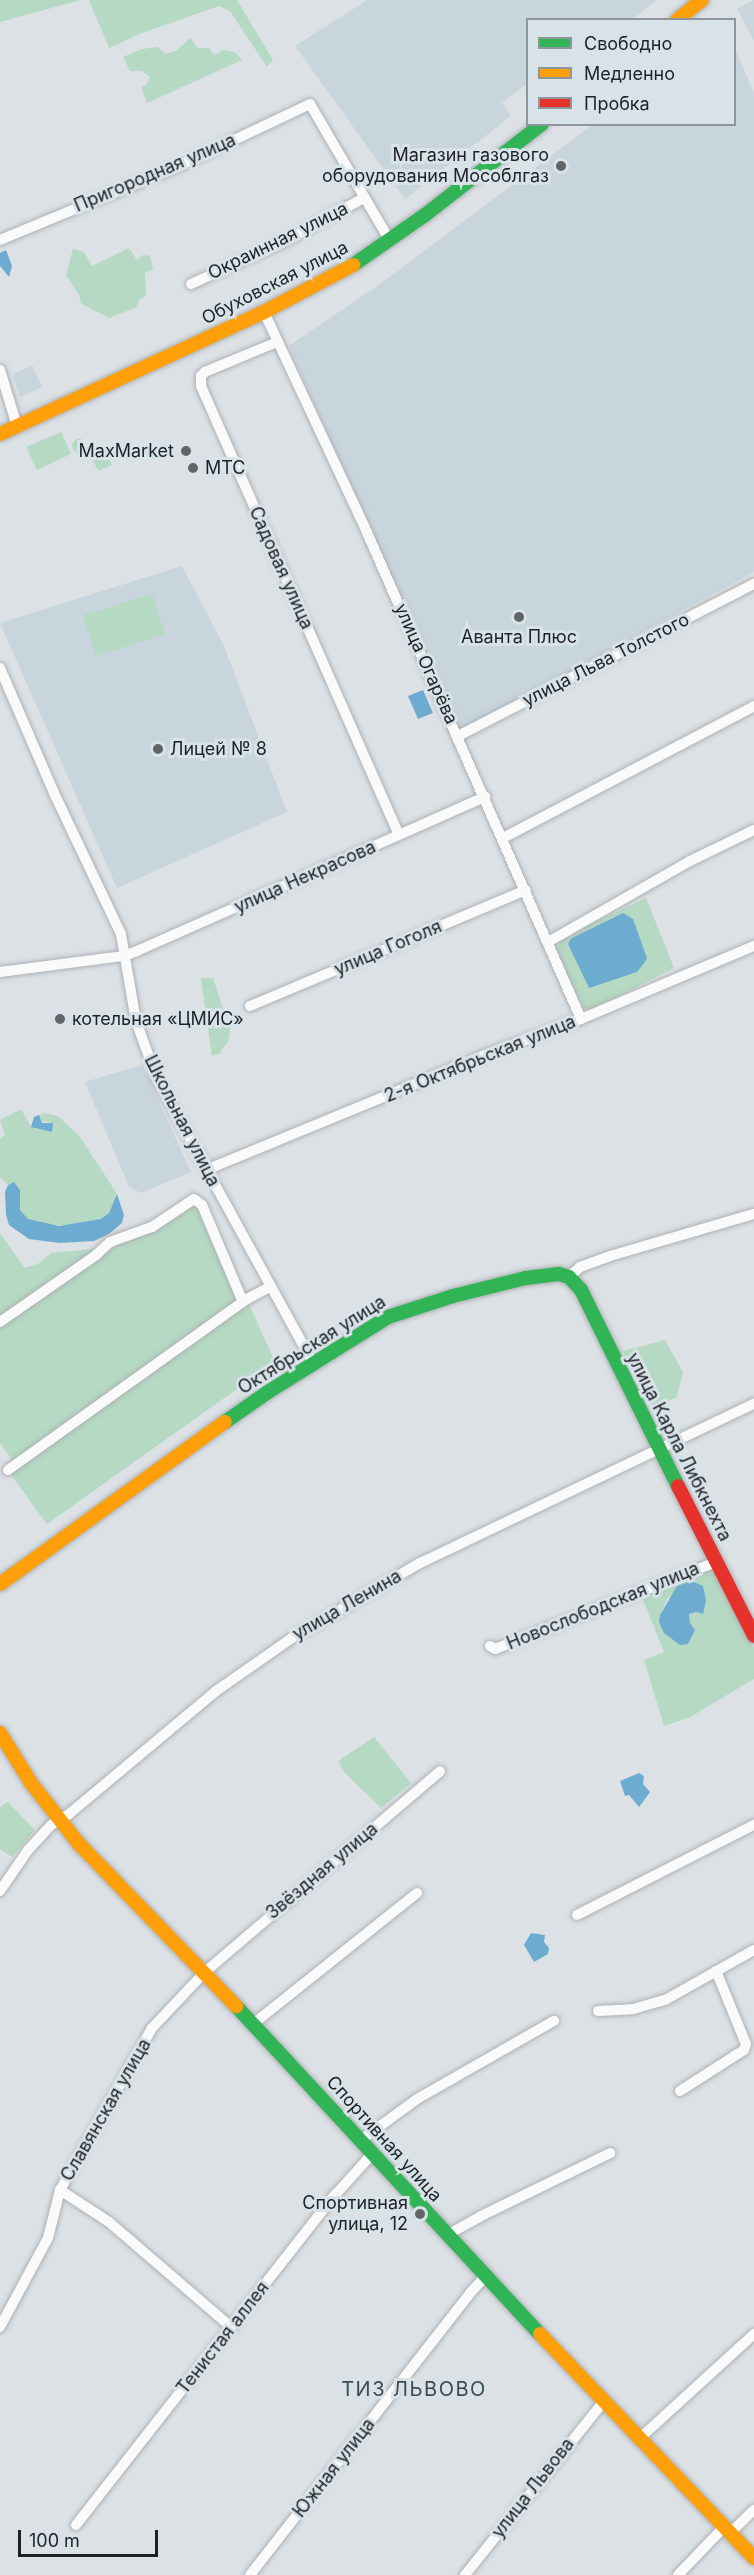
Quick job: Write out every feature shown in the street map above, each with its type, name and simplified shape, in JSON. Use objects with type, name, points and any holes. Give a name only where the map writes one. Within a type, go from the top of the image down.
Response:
[{"type":"street","points":[[680,18],[702,0]]},
{"type":"street","name":"Пригородная улица","points":[[0,240],[179,166],[310,104],[364,198]]},
{"type":"street","name":"Обуховская улица","points":[[0,434],[264,312],[345,271],[390,241],[539,126]]},
{"type":"street","points":[[364,198],[390,241]]},
{"type":"street","name":"Окраинная улица","points":[[191,284],[281,243],[364,198]]},
{"type":"street","name":"улица Огарёва","points":[[264,312],[458,735],[581,1019]]},
{"type":"street","name":"Садовая улица","points":[[277,342],[205,372],[201,376],[201,386],[399,834]]},
{"type":"street","points":[[0,370],[17,426]]},
{"type":"street","name":"улица Льва Толстого","points":[[458,735],[754,584]]},
{"type":"street","name":"Школьная улица","points":[[0,668],[85,861],[123,940],[136,1021],[149,1061],[206,1170],[313,1363]]},
{"type":"street","points":[[503,838],[754,706]]},
{"type":"street","name":"улица Некрасова","points":[[0,972],[124,956],[485,797]]},
{"type":"street","points":[[548,942],[690,861],[754,830]]},
{"type":"street","name":"улица Гоголя","points":[[250,1006],[526,890]]},
{"type":"street","name":"2-я Октябрьская улица","points":[[206,1170],[483,1056],[581,1019],[754,946]]},
{"type":"street","points":[[0,1322],[96,1255],[110,1242],[152,1227],[194,1199],[202,1205],[243,1302]]},
{"type":"street","points":[[569,1277],[580,1268],[610,1256],[754,1214]]},
{"type":"street","name":"Октябрьская улица","points":[[0,1584],[191,1445],[313,1363],[376,1324],[409,1309],[526,1278],[547,1274],[569,1277]]},
{"type":"street","name":"улица Карла Либкнехта","points":[[569,1277],[582,1290],[592,1309],[622,1376],[718,1561],[754,1636]]},
{"type":"street","points":[[8,1470],[243,1302],[270,1287]]},
{"type":"street","name":"улица Ленина","points":[[0,1891],[44,1831],[216,1691],[306,1628],[420,1563],[754,1404]]},
{"type":"street","name":"Новослободская улица","points":[[490,1646],[495,1649],[718,1561]]},
{"type":"street","name":"Спортивная улица","points":[[0,1733],[58,1820],[205,1972],[362,2140],[485,2277],[754,2558]]},
{"type":"street","name":"Звёздная улица","points":[[205,1972],[440,1771]]},
{"type":"street","points":[[577,1915],[754,1825]]},
{"type":"street","points":[[253,2024],[417,1893]]},
{"type":"street","points":[[598,2011],[633,2009],[650,2005],[675,1995],[754,1950]]},
{"type":"street","points":[[680,2091],[744,2050],[746,2044],[716,1971]]},
{"type":"street","name":"Славянская улица","points":[[0,2327],[48,2238],[60,2190],[149,2034],[205,1972]]},
{"type":"street","points":[[362,2140],[417,2099],[554,2021]]},
{"type":"street","name":"Тенистая аллея","points":[[76,2524],[336,2194],[373,2153]]},
{"type":"street","points":[[447,2235],[610,2153]]},
{"type":"street","points":[[60,2190],[109,2222],[231,2327]]},
{"type":"street","name":"Южная улица","points":[[250,2575],[470,2293],[485,2277]]},
{"type":"street","points":[[639,2439],[754,2334]]},
{"type":"street","name":"улица Львова","points":[[465,2575],[603,2402]]},
{"type":"street","points":[[678,2575],[726,2531],[754,2510]]},
{"type":"shaded area","points":[[367,0],[657,0],[634,18],[526,18],[526,85],[502,103],[511,116],[405,199],[295,46]]},
{"type":"shaded area","points":[[754,0],[754,41],[737,9]]},
{"type":"shaded area","points":[[736,51],[754,93],[754,572],[459,730],[289,346],[390,277],[591,126],[736,126]]},
{"type":"shaded area","points":[[32,365],[42,387],[20,397],[13,374]]},
{"type":"shaded area","name":"Лицей № 8","points":[[182,566],[224,646],[287,812],[117,888],[0,623]]},
{"type":"shaded area","points":[[142,1065],[191,1172],[141,1193],[129,1187],[85,1082]]},
{"type":"green space","points":[[0,0],[81,0],[0,22]]},
{"type":"green space","points":[[89,0],[237,0],[273,60],[267,67],[230,11],[219,6],[142,33],[109,48]]},
{"type":"green space","points":[[190,38],[198,48],[209,48],[214,55],[223,50],[235,52],[242,60],[147,103],[141,87],[147,84],[150,77],[142,71],[130,71],[123,57],[142,49],[157,47],[166,54],[176,51]]},
{"type":"green space","points":[[129,248],[137,260],[143,255],[150,256],[153,269],[145,273],[146,296],[139,300],[137,307],[109,318],[81,304],[79,295],[66,275],[73,249],[84,252],[92,266]]},
{"type":"green space","points":[[61,432],[71,454],[37,470],[26,447]]},
{"type":"green space","points":[[76,439],[82,439],[86,446],[82,453],[76,453],[72,449],[72,443]]},
{"type":"green space","points":[[105,450],[112,465],[98,471],[91,456]]},
{"type":"green space","points":[[152,594],[165,634],[96,656],[83,615]]},
{"type":"green space","points":[[646,898],[674,968],[591,1010],[583,1008],[557,950],[567,935]],"holes":[[[631,916],[647,958],[637,972],[587,987]]]},
{"type":"green space","points":[[201,978],[213,978],[230,1030],[228,1042],[221,1053],[212,1056]]},
{"type":"green space","points":[[21,1109],[31,1127],[47,1131],[49,1122],[39,1121],[39,1115],[44,1113],[58,1116],[80,1137],[117,1194],[109,1213],[102,1219],[73,1225],[48,1225],[28,1219],[20,1210],[20,1190],[14,1182],[8,1185],[0,1177],[0,1139],[5,1135],[0,1120]]},
{"type":"green space","points":[[196,1203],[240,1301],[13,1461],[0,1443],[0,1326],[117,1245],[155,1230]]},
{"type":"green space","points":[[0,1233],[25,1268],[38,1264],[51,1253],[93,1249],[95,1252],[0,1318]]},
{"type":"green space","points":[[248,1302],[275,1362],[47,1524],[9,1472],[212,1331]]},
{"type":"green space","points":[[665,1340],[683,1372],[677,1397],[654,1408],[623,1351]]},
{"type":"green space","points":[[714,1567],[754,1648],[754,1679],[690,1717],[664,1726],[644,1660],[664,1652],[641,1595]],"holes":[[[692,1581],[703,1587],[702,1614],[696,1612],[689,1614],[690,1623],[660,1615],[667,1599]]]},
{"type":"green space","points":[[374,1737],[411,1783],[381,1808],[344,1772],[338,1761]]},
{"type":"green space","points":[[8,1802],[35,1830],[12,1857],[0,1849],[0,1807]]},
{"type":"water","points":[[6,250],[12,266],[9,277],[0,266],[0,253]]},
{"type":"water","points":[[423,690],[433,713],[418,719],[408,696]]},
{"type":"water","points":[[623,913],[633,919],[647,958],[637,972],[589,988],[568,944],[572,938]]},
{"type":"water","points":[[39,1115],[42,1123],[53,1123],[52,1132],[31,1127],[34,1117]]},
{"type":"water","points":[[14,1182],[20,1190],[20,1210],[28,1219],[59,1226],[101,1219],[109,1213],[117,1194],[124,1215],[122,1223],[109,1234],[94,1241],[60,1243],[29,1239],[9,1225],[6,1215],[5,1192],[8,1185]]},
{"type":"water","points":[[692,1581],[703,1586],[706,1601],[703,1614],[696,1612],[689,1614],[690,1623],[695,1630],[688,1644],[680,1645],[664,1633],[659,1622],[660,1615],[677,1586]]},
{"type":"water","points":[[639,1773],[644,1776],[643,1784],[650,1792],[639,1807],[629,1795],[625,1796],[620,1781]]},
{"type":"water","points":[[531,1933],[545,1935],[544,1942],[549,1948],[548,1954],[534,1962],[524,1945]]},
{"type":"traffic: fast","points":[[353,265],[425,215],[539,126]]},
{"type":"traffic: fast","points":[[225,1422],[268,1392],[388,1317],[453,1296],[526,1278],[559,1274],[569,1277],[581,1290],[678,1486]]},
{"type":"traffic: fast","points":[[236,2006],[540,2334]]},
{"type":"traffic: slow","points":[[680,18],[702,0]]},
{"type":"traffic: slow","points":[[0,434],[264,312],[353,265]]},
{"type":"traffic: slow","points":[[0,1584],[225,1422]]},
{"type":"traffic: slow","points":[[0,1733],[31,1783],[79,1844],[236,2006]]},
{"type":"traffic: slow","points":[[540,2334],[754,2558]]},
{"type":"traffic: jam","points":[[678,1486],[754,1636]]},
{"type":"place","name":"Магазин газового оборудования Мособлгаз","points":[[561,166]]},
{"type":"place","name":"MaxMarket","points":[[186,451]]},
{"type":"place","name":"МТС","points":[[193,468]]},
{"type":"place","name":"Аванта Плюс","points":[[519,617]]},
{"type":"place","name":"Лицей № 8","points":[[158,749]]},
{"type":"place","name":"котельная «ЦМИС»","points":[[60,1019]]},
{"type":"place","name":"Спортивная улица, 12","points":[[420,2214]]},
{"type":"district","name":"ТИЗ ЛЬВОВО","points":[[414,2389]]}]
